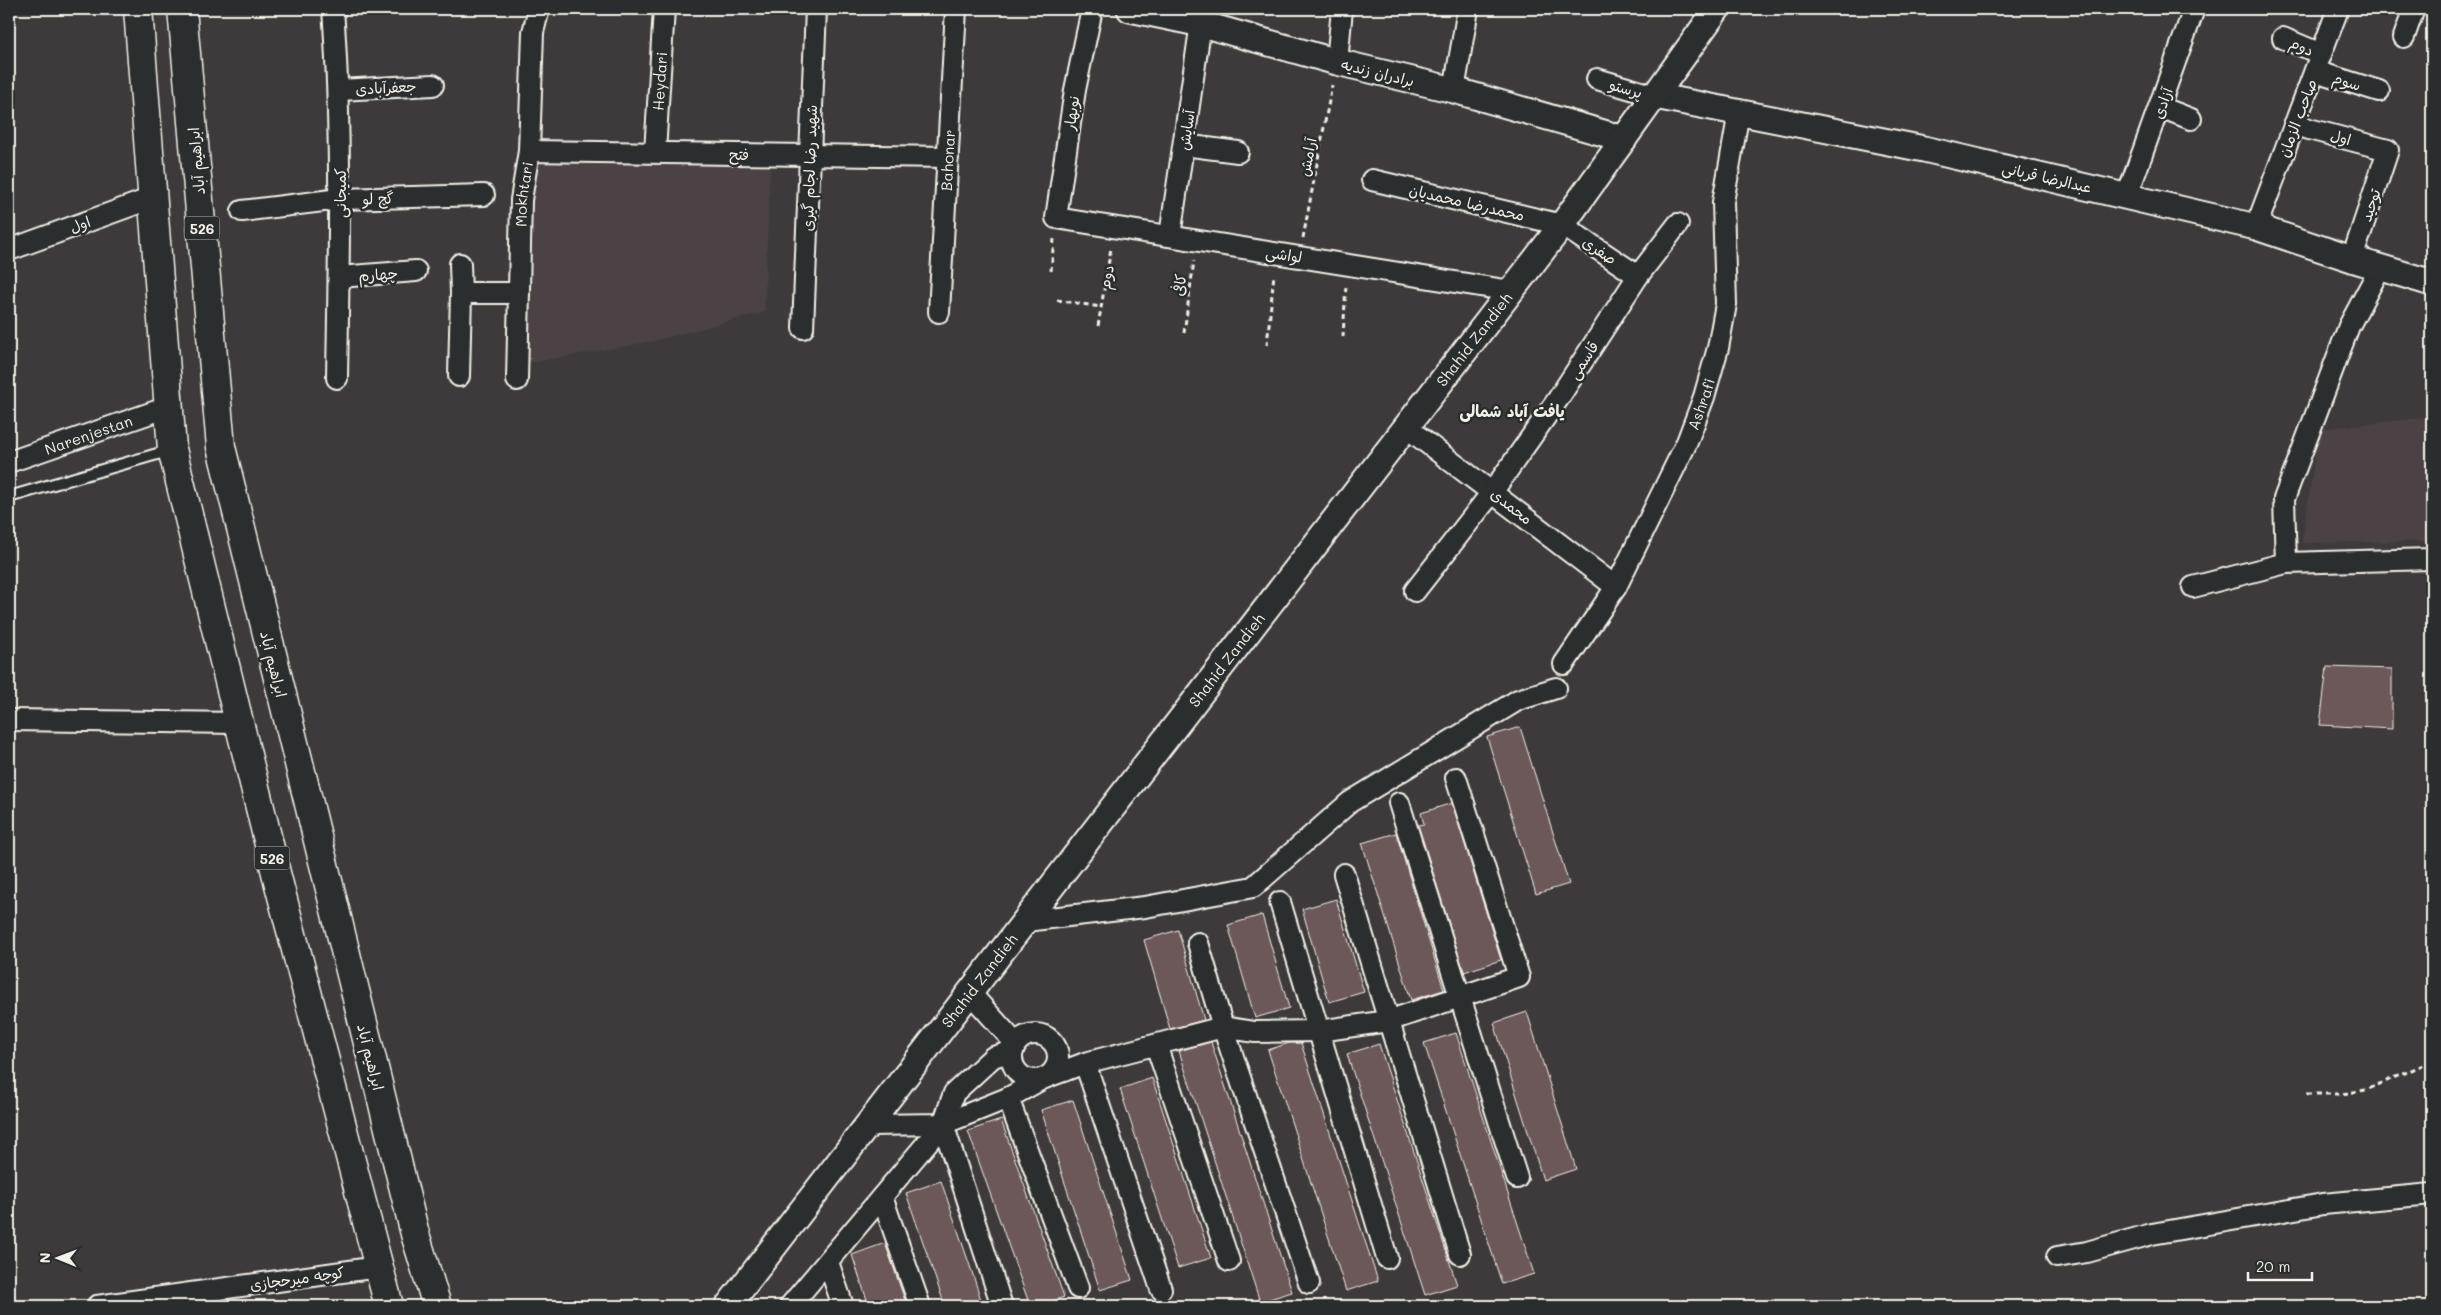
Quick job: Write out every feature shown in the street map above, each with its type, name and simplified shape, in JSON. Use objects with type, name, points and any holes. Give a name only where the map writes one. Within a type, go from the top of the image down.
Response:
[{"type":"main road","name":"526","points":[[138,9],[172,449],[239,723],[389,1306]]},
{"type":"main road","name":"ابراهیم آباد","points":[[182,9],[221,447],[415,1234],[437,1306]]},
{"type":"street","name":"کمیجانی","points":[[333,9],[339,90],[340,199],[337,378]]},
{"type":"street","name":"Mokhtari","points":[[517,380],[521,200],[529,151],[533,32],[539,9]]},
{"type":"street","name":"Heydari","points":[[655,152],[664,9]]},
{"type":"street","name":"شهید رضا لجام گیری","points":[[803,328],[816,9]]},
{"type":"street","name":"Bahonar","points":[[940,312],[956,9]]},
{"type":"street","name":"نوبهار","points":[[1056,218],[1074,90],[1092,9]]},
{"type":"street","name":"برادران زندیه","points":[[1130,9],[1202,16],[1337,62],[1454,90],[1624,139]]},
{"type":"street","points":[[1337,62],[1342,9]]},
{"type":"street","points":[[1454,90],[1468,9]]},
{"type":"street","name":"Shahid Zandieh","points":[[728,1306],[1562,225],[1717,9]]},
{"type":"street","name":"آزادی","points":[[2127,196],[2194,9]]},
{"type":"street","name":"صاحب الزمان","points":[[2256,227],[2338,9]]},
{"type":"street","points":[[2404,38],[2414,9]]},
{"type":"street","name":"آسایش","points":[[1170,236],[1202,16]]},
{"type":"street","name":"دوم","points":[[2283,38],[2318,62]]},
{"type":"street","name":"سوم","points":[[2318,62],[2379,91]]},
{"type":"street","name":"پرستو","points":[[1597,79],[1655,96]]},
{"type":"street","name":"جعفرآبادی","points":[[339,90],[433,85]]},
{"type":"street","name":"عبدالرضا قربانی","points":[[1655,96],[1924,149],[2256,227],[2432,283]]},
{"type":"street","points":[[2160,107],[2191,119]]},
{"type":"street","name":"Ashrafi","points":[[1564,664],[1616,587],[1687,442],[1704,397],[1718,348],[1726,304],[1723,202],[1739,112]]},
{"type":"street","name":"اول","points":[[2294,125],[2388,150]]},
{"type":"street","points":[[1184,145],[1238,152]]},
{"type":"street","name":"توحید","points":[[2352,259],[2388,150]]},
{"type":"street","name":"فتح","points":[[529,151],[948,157]]},
{"type":"street","name":"محمدرضا محمدیان","points":[[1372,180],[1562,225]]},
{"type":"street","name":"گچ لو","points":[[242,211],[340,199],[484,195]]},
{"type":"street","name":"اول","points":[[9,250],[152,198]]},
{"type":"street","name":"لواشی","points":[[1056,218],[1511,291]]},
{"type":"street","name":"قاسمی","points":[[1415,591],[1493,491],[1558,398],[1638,276],[1678,224]]},
{"type":"street","name":"صفری","points":[[1562,225],[1638,276]]},
{"type":"street","points":[[459,376],[460,264]]},
{"type":"street","points":[[2286,563],[2284,499],[2349,326],[2380,268]]},
{"type":"street","name":"چهارم","points":[[339,277],[416,271]]},
{"type":"street","points":[[461,293],[519,293]]},
{"type":"street","name":"Narenjestan","points":[[9,462],[168,407]]},
{"type":"street","name":"محمدی","points":[[1406,427],[1493,491],[1616,587]]},
{"type":"street","points":[[2193,587],[2286,563],[2432,559]]},
{"type":"street","points":[[1025,921],[1145,907],[1253,887],[1350,802],[1518,700],[1556,688]]},
{"type":"street","points":[[9,720],[239,723]]},
{"type":"street","points":[[970,992],[1014,1048],[1013,1065],[1017,1072],[1028,1079],[1042,1079],[1085,1063],[1223,1027],[1254,1032],[1319,1031],[1388,1021],[1519,977],[1456,778]]},
{"type":"street","points":[[1399,803],[1518,1178]]},
{"type":"street","points":[[1344,874],[1460,1254]]},
{"type":"street","points":[[1280,902],[1387,1258]]},
{"type":"street","points":[[1198,943],[1223,1027],[1309,1282]]},
{"type":"street","points":[[790,1306],[943,1124],[954,1093],[993,1057],[1014,1048],[1028,1035],[1036,1034],[1050,1040],[1057,1054],[1054,1070],[1042,1079],[1008,1098],[943,1124],[868,1125]]},
{"type":"street","points":[[1156,1045],[1229,1261]]},
{"type":"street","points":[[1085,1063],[1161,1289]]},
{"type":"street","points":[[1008,1098],[1078,1288]]},
{"type":"street","points":[[943,1124],[1002,1306]]},
{"type":"street","points":[[2057,1257],[2087,1252],[2152,1234],[2323,1204],[2432,1194]]},
{"type":"street","points":[[882,1197],[920,1306]]},
{"type":"street","points":[[828,1262],[844,1306]]},
{"type":"street","name":"کوچه میرحجازی","points":[[97,1306],[378,1266]]},
{"type":"lane","points":[[9,497],[172,449]]},
{"type":"path","name":"آرامش","points":[[1300,257],[1337,62]]},
{"type":"path","points":[[1051,271],[1056,218]]},
{"type":"path","name":"دوم","points":[[1098,326],[1115,227]]},
{"type":"path","name":"کافی","points":[[1184,333],[1196,240]]},
{"type":"path","points":[[1267,345],[1276,253]]},
{"type":"path","points":[[1343,337],[1347,264]]},
{"type":"path","points":[[1057,300],[1101,307]]},
{"type":"path","points":[[2307,1094],[2341,1094],[2366,1090],[2432,1061]]},
{"type":"shaded area","points":[[534,157],[653,160],[770,168],[764,312],[653,341],[528,363]]},
{"type":"shaded area","points":[[2432,417],[2432,541],[2302,543],[2319,429]]},
{"type":"building","points":[[2327,667],[2392,669],[2392,729],[2320,725]]},
{"type":"building","points":[[1520,727],[1569,884],[1536,894],[1487,737]]},
{"type":"building","points":[[1452,803],[1501,960],[1464,972],[1418,825],[1424,824],[1421,813]]},
{"type":"building","points":[[1396,833],[1444,990],[1411,1000],[1362,843]]},
{"type":"building","points":[[1336,899],[1364,992],[1329,1002],[1302,909]]},
{"type":"building","points":[[1262,915],[1289,1008],[1255,1018],[1228,925]]},
{"type":"building","points":[[1178,930],[1204,1020],[1170,1029],[1144,940]]},
{"type":"building","points":[[1527,1012],[1576,1169],[1543,1180],[1494,1023]]},
{"type":"building","points":[[1456,1033],[1534,1274],[1502,1284],[1424,1043]]},
{"type":"building","points":[[1211,1042],[1292,1292],[1260,1302],[1179,1051]]},
{"type":"building","points":[[1289,1043],[1301,1043],[1378,1281],[1346,1291],[1268,1050]]},
{"type":"building","points":[[1379,1044],[1457,1285],[1425,1295],[1347,1054]]},
{"type":"building","points":[[1152,1078],[1211,1258],[1178,1268],[1120,1089]]},
{"type":"building","points":[[1073,1100],[1132,1280],[1100,1290],[1041,1110]]},
{"type":"building","points":[[1001,1120],[1064,1297],[1039,1306],[1030,1306],[968,1131]]},
{"type":"building","points":[[941,1181],[983,1306],[945,1306],[906,1193]]},
{"type":"building","points":[[885,1243],[907,1306],[869,1306],[852,1255]]},
{"type":"district","name":"یافت آباد شمالی","points":[[1512,410]]}]
